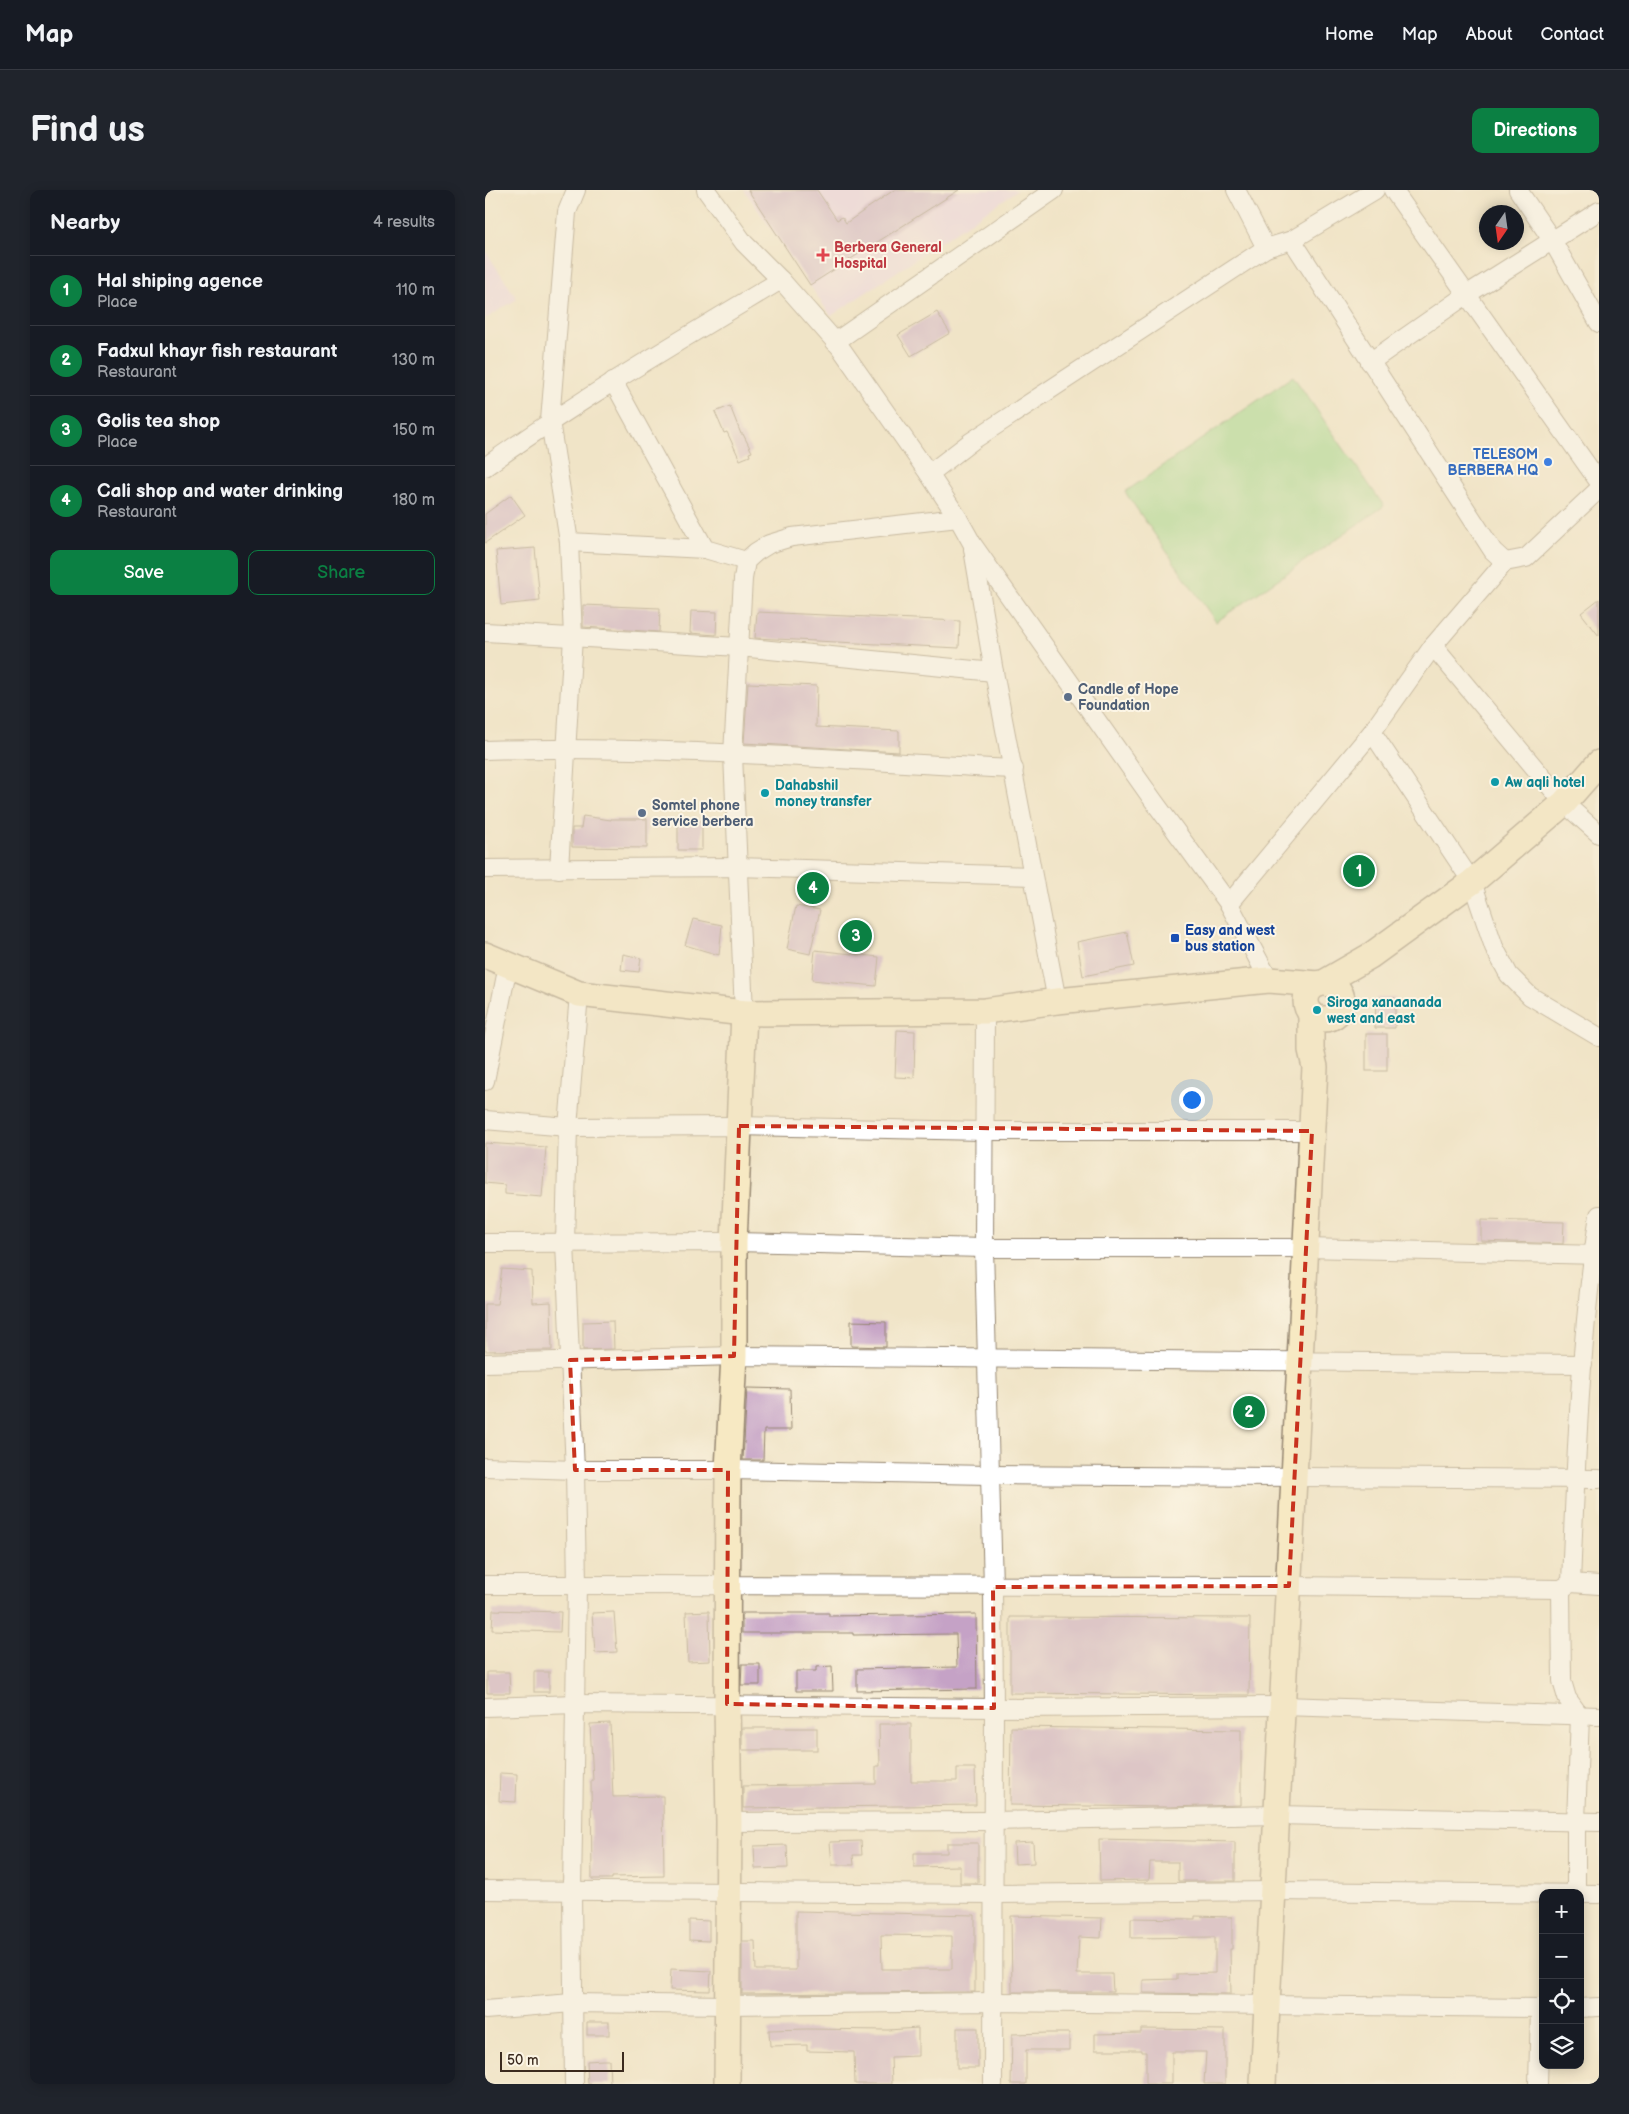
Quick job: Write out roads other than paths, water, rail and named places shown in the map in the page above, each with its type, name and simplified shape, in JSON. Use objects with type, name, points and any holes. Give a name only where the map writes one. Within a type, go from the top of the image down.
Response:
[{"type":"street","points":[[559,869],[573,636],[569,542],[550,421],[567,212],[576,190]]},
{"type":"street","points":[[706,190],[743,243],[781,280],[835,342],[885,409],[959,518],[973,545],[1229,904],[1269,980],[1324,1010]]},
{"type":"street","points":[[835,342],[1054,190]]},
{"type":"street","points":[[1236,190],[1267,248]]},
{"type":"street","points":[[929,474],[972,441],[1267,248],[1292,240],[1375,190]]},
{"type":"street","points":[[1393,190],[1599,482]]},
{"type":"street","points":[[1518,190],[1552,240],[1599,323]]},
{"type":"street","points":[[1370,362],[1466,295],[1599,211]]},
{"type":"street","points":[[1292,240],[1493,551],[1505,562]]},
{"type":"street","points":[[485,467],[550,421],[613,381],[781,280]]},
{"type":"street","points":[[613,381],[705,549]]},
{"type":"street","points":[[1229,904],[1372,732],[1433,646],[1505,562],[1526,558],[1599,489]]},
{"type":"street","points":[[727,2084],[729,1891],[727,1704],[728,1470],[734,1356],[734,1242],[744,1013],[733,754],[746,561],[769,544],[792,538],[959,518]]},
{"type":"street","points":[[569,542],[705,549],[746,561]]},
{"type":"street","points":[[973,545],[994,672],[1057,1001]]},
{"type":"street","points":[[485,632],[573,636],[739,648],[994,672]]},
{"type":"street","points":[[1433,646],[1563,803],[1599,834]]},
{"type":"street","points":[[1372,732],[1472,882],[1495,947],[1509,975],[1530,996],[1599,1037]]},
{"type":"street","points":[[485,750],[566,748],[733,754],[1014,770]]},
{"type":"street","points":[[1321,983],[1370,956],[1472,882],[1563,803],[1599,763]]},
{"type":"street","points":[[485,869],[737,867],[1032,876]]},
{"type":"street","points":[[485,955],[579,994],[744,1013],[985,1011],[1057,1001],[1269,980],[1330,984],[1340,991],[1324,1010],[1315,1067],[1263,2084]]},
{"type":"street","points":[[1324,1010],[1370,956]]},
{"type":"street","points":[[485,1081],[508,965]]},
{"type":"street","points":[[574,2084],[572,1891],[577,1585],[575,1470],[565,1243],[568,1127],[579,994]]},
{"type":"street","points":[[985,1011],[985,1358],[993,1588],[994,1708],[993,2084]]},
{"type":"street","points":[[485,1120],[568,1127],[739,1126],[984,1131],[1312,1131]]},
{"type":"street","points":[[1576,1889],[1576,1821],[1580,1716],[1567,1698],[1563,1681],[1566,1586],[1583,1364],[1599,1215]]},
{"type":"street","points":[[485,1243],[734,1242],[984,1248],[1306,1248],[1596,1255]]},
{"type":"street","points":[[485,1364],[734,1356],[1300,1363],[1583,1364]]},
{"type":"street","points":[[485,1467],[575,1470],[728,1470],[989,1475],[1599,1479]]},
{"type":"street","points":[[485,1585],[727,1584],[993,1588],[1599,1585]]},
{"type":"street","points":[[485,1707],[575,1704],[994,1708],[1283,1706],[1599,1716]]},
{"type":"street","points":[[729,1822],[993,1821],[1277,1815],[1599,1822]]},
{"type":"street","points":[[485,1890],[994,1894],[1273,1891],[1539,1892]]},
{"type":"street","points":[[1584,1893],[1599,1894]]},
{"type":"street","points":[[485,2010],[572,2003],[727,2005],[993,2002],[1539,2008]]},
{"type":"street","points":[[1584,2008],[1599,2007]]},
{"type":"street","points":[[1538,2084],[1541,2024]]},
{"type":"place","name":"Berbera General Hospital","points":[[823,255]]},
{"type":"place","name":"TELESOM BERBERA HQ","points":[[1548,462]]},
{"type":"place","name":"Candle of Hope Foundation","points":[[1068,697]]},
{"type":"place","name":"Aw aqli hotel","points":[[1495,782]]},
{"type":"place","name":"Dahabshil money transfer","points":[[765,793]]},
{"type":"place","name":"Somtel phone service berbera","points":[[642,813]]},
{"type":"place","name":"Hal shiping agence","points":[[1359,871]]},
{"type":"place","name":"Cali shop and water drinking","points":[[813,888]]},
{"type":"place","name":"Golis tea shop","points":[[856,936]]},
{"type":"place","name":"Easy and west bus station","points":[[1175,938]]},
{"type":"place","name":"Siroga xanaanada west and east","points":[[1317,1010]]},
{"type":"place","name":"Fadxul khayr fish restaurant","points":[[1249,1412]]}]
